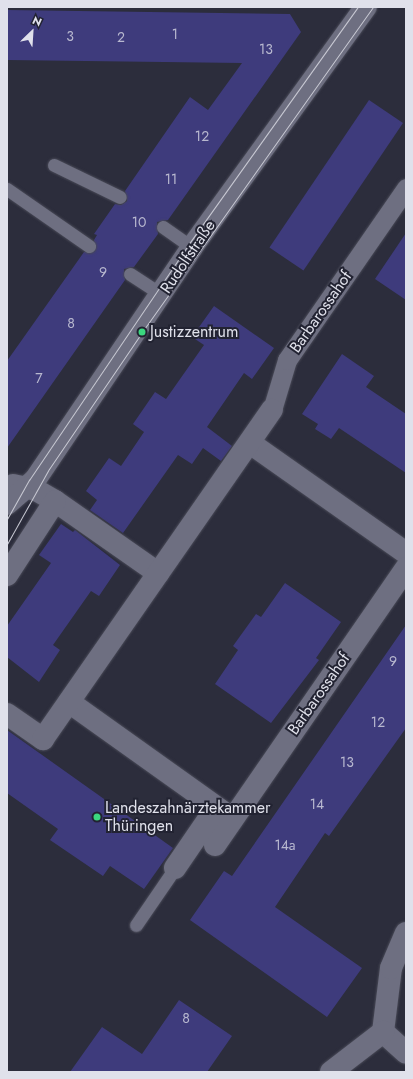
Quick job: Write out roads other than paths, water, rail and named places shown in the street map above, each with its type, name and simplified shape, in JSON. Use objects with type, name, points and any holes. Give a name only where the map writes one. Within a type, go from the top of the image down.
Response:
[{"type":"street","name":"Rudolfstraße","points":[[7,504],[16,486],[35,480],[162,295],[192,248],[366,7]]},
{"type":"street","name":"Barbarossahof","points":[[7,714],[43,739],[272,410],[287,360],[406,188]]},
{"type":"street","points":[[250,443],[406,553]]},
{"type":"street","points":[[16,486],[55,501],[158,573]]},
{"type":"street","points":[[7,575],[55,501]]},
{"type":"street","name":"Barbarossahof","points":[[175,868],[225,814],[406,568]]},
{"type":"street","points":[[69,702],[225,814]]},
{"type":"street","name":"Barbarossahof","points":[[215,845],[225,814]]},
{"type":"street","points":[[331,1072],[383,1032],[391,968],[406,932]]},
{"type":"street","points":[[383,1032],[406,1053]]},
{"type":"lane","points":[[54,165],[120,197]]},
{"type":"lane","points":[[7,190],[89,246]]},
{"type":"lane","points":[[163,227],[192,248]]},
{"type":"lane","points":[[130,274],[162,295]]},
{"type":"lane","points":[[136,926],[175,868]]},
{"type":"tram line","points":[[7,519],[29,480],[188,245],[358,7]]},
{"type":"tram line","points":[[7,544],[49,469],[142,332],[373,7]]},
{"type":"place","name":"Justizzentrum","points":[[142,332]]},
{"type":"place","name":"Landeszahnärztekammer Thüringen","points":[[97,817]]}]
